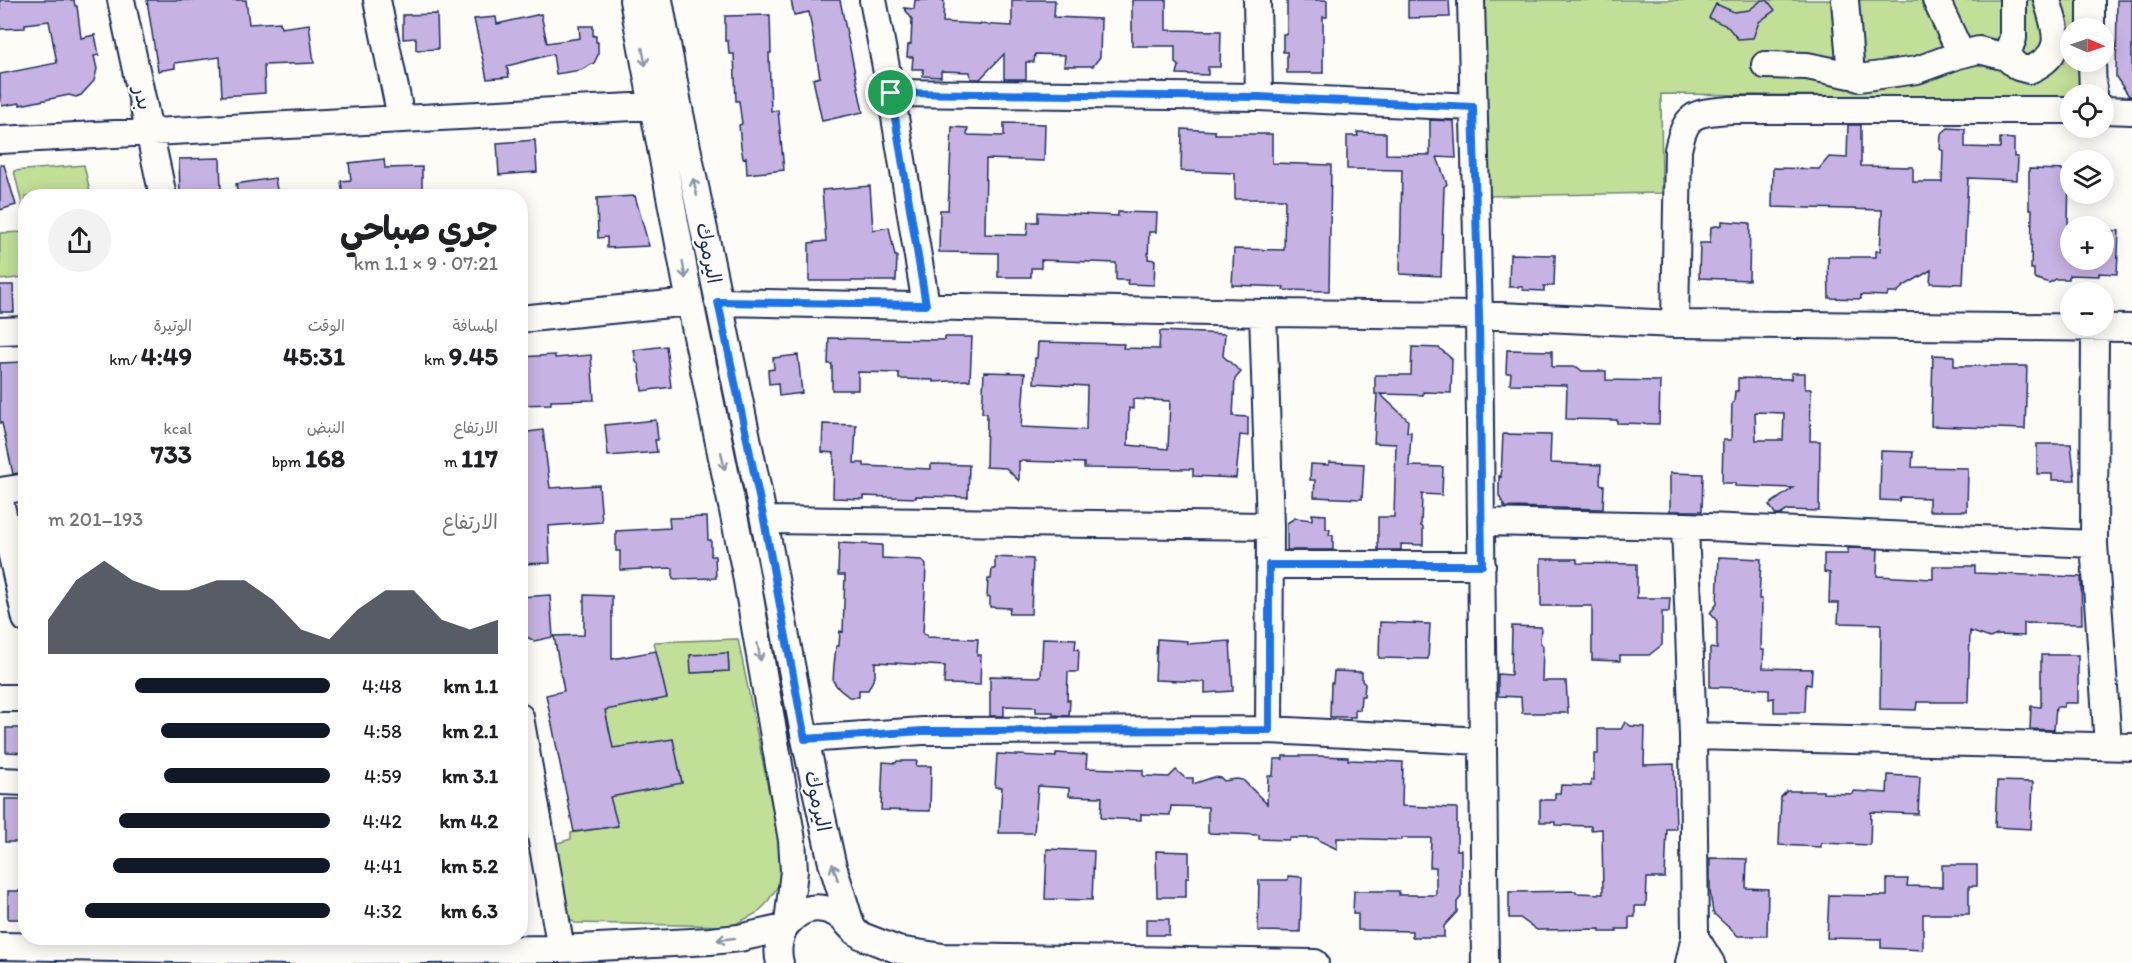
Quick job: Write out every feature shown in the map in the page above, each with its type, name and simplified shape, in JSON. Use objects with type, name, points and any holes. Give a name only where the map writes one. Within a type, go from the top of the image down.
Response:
[{"type":"street","name":"بدر","points":[[121,0],[162,189]]},
{"type":"street","points":[[377,0],[398,103]]},
{"type":"street","points":[[633,0],[664,96],[690,302],[745,569],[795,857],[786,925],[778,940],[777,953],[780,963]]},
{"type":"street","name":"اليرموك","points":[[659,0],[664,96],[718,302],[832,863],[857,932]]},
{"type":"street","points":[[873,0],[891,93],[926,305]]},
{"type":"street","points":[[1257,0],[1259,97]]},
{"type":"street","points":[[1471,0],[1479,315],[1485,963]]},
{"type":"street","points":[[1845,0],[1851,73]]},
{"type":"street","points":[[1936,0],[1961,54]]},
{"type":"street","points":[[2006,57],[2013,38],[2013,0]]},
{"type":"street","points":[[1765,65],[1807,66],[1851,75],[1851,73],[1859,78],[1917,70],[1979,50],[2006,57],[2018,67],[2029,70],[2048,60],[2055,46],[2056,31],[2047,0]]},
{"type":"street","points":[[2091,0],[2091,18]]},
{"type":"street","points":[[891,93],[1259,97],[1473,107]]},
{"type":"street","points":[[0,124],[402,117],[664,96]]},
{"type":"street","points":[[0,140],[149,123],[398,103],[664,96]]},
{"type":"street","points":[[1676,324],[1678,150],[1683,129],[1690,119],[1704,112],[1730,110],[2060,110]]},
{"type":"street","points":[[2114,110],[2132,111]]},
{"type":"street","points":[[528,318],[690,302]]},
{"type":"street","points":[[718,302],[1479,315],[1676,324],[2060,328]]},
{"type":"street","points":[[1263,313],[1270,526],[1269,730]]},
{"type":"street","points":[[2114,328],[2132,328]]},
{"type":"street","points":[[0,331],[18,330]]},
{"type":"street","points":[[1693,736],[2120,746],[2094,544],[2095,336]]},
{"type":"street","points":[[0,491],[18,488]]},
{"type":"street","points":[[0,501],[18,583]]},
{"type":"street","points":[[764,520],[1270,526]]},
{"type":"street","points":[[1482,522],[1685,526],[2094,544]]},
{"type":"street","points":[[1685,526],[1693,736],[1695,937],[1689,963]]},
{"type":"street","points":[[1269,565],[1482,565]]},
{"type":"street","points":[[0,698],[18,698]]},
{"type":"street","points":[[805,739],[923,731],[1269,730],[1483,741]]},
{"type":"street","points":[[0,781],[18,782]]},
{"type":"street","points":[[528,788],[561,949]]},
{"type":"street","points":[[345,945],[561,949],[720,940],[739,938],[786,925],[801,912],[824,909],[846,920],[879,952],[884,963]]},
{"type":"street","points":[[857,932],[898,950],[943,957],[1315,963]]},
{"type":"street","points":[[1695,937],[1711,963]]},
{"type":"street","points":[[0,946],[146,945]]},
{"type":"green space","points":[[1482,0],[2080,0],[2080,18],[2060,18],[2060,72],[2080,72],[2081,84],[2060,84],[2060,98],[1661,94],[1662,193],[1486,196]]},
{"type":"green space","points":[[84,165],[89,189],[18,189],[14,171]]},
{"type":"green space","points":[[18,232],[18,278],[0,280],[0,233]]},
{"type":"green space","points":[[738,639],[783,862],[778,886],[766,904],[757,913],[732,926],[575,923],[570,919],[566,909],[554,844],[571,839],[571,833],[617,826],[607,789],[617,796],[682,783],[673,739],[613,748],[605,710],[666,698],[654,642]],"holes":[[[728,653],[729,671],[692,673],[690,656]]]},
{"type":"building","points":[[0,0],[74,0],[77,6],[81,38],[95,35],[99,55],[94,56],[97,69],[94,81],[81,95],[2,106],[0,74],[57,63],[49,21],[25,24],[25,28],[0,29]]},
{"type":"building","points":[[147,0],[246,0],[249,24],[280,22],[281,28],[309,24],[314,63],[264,65],[265,93],[222,96],[220,57],[175,63],[175,68],[158,71]]},
{"type":"building","points":[[791,0],[840,0],[863,112],[822,121],[813,79],[820,77],[809,12],[794,15]]},
{"type":"building","points":[[915,0],[944,0],[943,22],[1012,26],[1012,0],[1055,0],[1054,17],[1101,19],[1100,57],[1093,66],[1064,66],[1065,55],[1035,54],[1034,62],[1026,62],[1026,79],[1004,79],[1004,54],[980,79],[971,79],[970,72],[941,71],[941,77],[923,76],[923,69],[912,69],[913,57],[907,57],[908,45],[911,44],[912,19],[904,8],[914,9]]},
{"type":"building","points":[[1132,0],[1166,0],[1166,30],[1221,31],[1220,67],[1208,67],[1208,75],[1177,74],[1179,66],[1175,63],[1175,46],[1132,46]]},
{"type":"building","points":[[1287,0],[1327,0],[1327,17],[1323,17],[1323,73],[1287,73],[1287,52],[1283,52],[1283,34],[1287,34]]},
{"type":"building","points":[[1408,0],[1449,0],[1450,17],[1408,18]]},
{"type":"building","points":[[1762,0],[1767,0],[1775,10],[1759,22],[1753,38],[1738,39],[1727,26],[1709,18],[1716,4],[1734,12],[1749,10]]},
{"type":"building","points":[[2117,0],[2132,0],[2132,96],[2129,96],[2116,77]]},
{"type":"building","points":[[437,14],[438,49],[416,50],[416,38],[403,39],[403,15]]},
{"type":"building","points":[[541,14],[547,43],[580,38],[579,26],[593,26],[593,36],[596,36],[596,42],[598,42],[598,55],[594,63],[581,70],[556,74],[553,54],[507,66],[509,77],[487,79],[474,19],[496,17],[497,24]]},
{"type":"building","points":[[770,15],[771,111],[778,110],[784,170],[747,174],[746,157],[743,158],[741,146],[739,125],[742,124],[739,101],[736,101],[734,54],[729,54],[728,41],[725,41],[725,16]]},
{"type":"building","points":[[1430,120],[1454,121],[1456,158],[1437,157],[1447,184],[1444,187],[1441,276],[1400,274],[1402,170],[1347,169],[1347,136],[1358,136],[1357,132],[1386,133],[1386,154],[1430,155]]},
{"type":"building","points":[[1004,123],[1045,124],[1044,161],[986,159],[985,234],[1027,235],[1028,222],[1038,222],[1038,212],[1118,216],[1118,212],[1157,213],[1156,232],[1149,232],[1148,259],[1155,260],[1154,285],[1127,284],[1128,280],[1116,280],[1116,263],[1041,260],[1041,268],[1031,268],[1031,277],[998,277],[998,253],[939,252],[940,210],[948,210],[952,127],[968,128],[967,135],[1004,136]]},
{"type":"building","points":[[1848,125],[1861,125],[1861,166],[1913,167],[1913,182],[1942,182],[1941,134],[1948,128],[1965,129],[1965,147],[2000,148],[2000,138],[2014,139],[2014,157],[2018,157],[2017,180],[1968,178],[1963,284],[1930,283],[1931,270],[1896,293],[1888,293],[1887,296],[1861,295],[1861,299],[1829,298],[1828,257],[1876,257],[1876,251],[1880,251],[1882,210],[1772,207],[1773,168],[1819,169],[1829,157],[1847,158]]},
{"type":"building","points":[[1182,129],[1215,131],[1215,134],[1272,134],[1272,163],[1331,165],[1329,291],[1283,290],[1284,287],[1232,285],[1234,249],[1284,250],[1285,199],[1235,199],[1235,173],[1181,171]]},
{"type":"building","points":[[535,140],[537,172],[499,175],[497,143]]},
{"type":"building","points":[[220,158],[221,189],[180,189],[179,159]]},
{"type":"building","points":[[384,159],[385,168],[422,167],[422,189],[342,189],[341,181],[351,180],[349,163]]},
{"type":"building","points":[[0,165],[4,165],[16,205],[0,210]]},
{"type":"building","points":[[2029,169],[2060,170],[2060,204],[2068,204],[2068,216],[2060,216],[2060,270],[2114,270],[2114,231],[2119,231],[2117,274],[2069,275],[2069,279],[2056,279],[2049,283],[2034,278],[2034,269],[2031,269],[2032,209],[2029,209]]},
{"type":"building","points":[[275,178],[277,189],[237,189],[236,184]]},
{"type":"building","points":[[870,186],[873,230],[889,227],[895,256],[897,256],[896,281],[809,281],[809,243],[826,241],[822,190]]},
{"type":"building","points":[[635,196],[649,246],[607,248],[607,237],[598,238],[597,198]]},
{"type":"building","points":[[1722,221],[1750,223],[1749,280],[1699,278],[1700,243],[1710,243],[1711,227],[1722,225]]},
{"type":"building","points":[[1510,254],[1555,255],[1554,286],[1544,286],[1544,291],[1509,287]]},
{"type":"building","points":[[0,285],[13,285],[14,312],[0,312]]},
{"type":"building","points":[[1160,331],[1225,334],[1223,356],[1241,372],[1235,379],[1233,416],[1248,417],[1248,436],[1240,435],[1236,478],[1193,476],[1193,469],[1084,468],[1084,463],[1019,461],[1019,481],[1006,468],[986,467],[987,413],[982,413],[984,372],[1025,373],[1021,427],[1086,430],[1087,386],[1034,383],[1038,342],[1124,344],[1123,348],[1159,349]],"holes":[[[1133,399],[1170,401],[1168,449],[1128,445],[1129,408],[1133,409]]]},
{"type":"building","points":[[945,337],[972,337],[970,380],[933,382],[933,380],[899,379],[899,373],[858,372],[858,390],[832,390],[832,364],[828,364],[829,338],[945,340]]},
{"type":"building","points":[[666,346],[671,387],[642,391],[639,365],[636,362],[634,350]]},
{"type":"building","points":[[1412,347],[1439,348],[1452,359],[1451,393],[1380,394],[1408,420],[1407,432],[1411,432],[1409,466],[1443,467],[1442,495],[1422,494],[1423,545],[1401,544],[1401,550],[1378,550],[1378,517],[1394,517],[1396,444],[1374,443],[1377,394],[1375,394],[1375,375],[1411,375]]},
{"type":"building","points":[[1507,350],[1552,351],[1552,367],[1577,367],[1582,371],[1606,371],[1606,380],[1660,381],[1659,424],[1566,419],[1567,385],[1510,384],[1511,373],[1506,373]]},
{"type":"building","points":[[555,355],[555,358],[591,355],[594,400],[551,401],[551,404],[528,405],[528,357]]},
{"type":"building","points":[[798,355],[802,393],[779,396],[778,383],[769,384],[768,370],[774,369],[773,358]]},
{"type":"building","points":[[1933,355],[1954,356],[1954,366],[2027,366],[2025,429],[1931,426]]},
{"type":"building","points":[[18,362],[18,473],[13,474],[2,423],[0,423],[0,363]]},
{"type":"building","points":[[1791,373],[1805,373],[1805,389],[1811,389],[1810,441],[1820,441],[1819,511],[1788,510],[1776,515],[1769,505],[1793,488],[1735,486],[1735,483],[1722,483],[1723,440],[1731,440],[1732,403],[1735,391],[1738,391],[1738,378],[1791,379]],"holes":[[[1755,412],[1784,413],[1783,440],[1756,440]]]},
{"type":"building","points":[[656,420],[657,452],[608,456],[605,425]]},
{"type":"building","points":[[823,424],[856,425],[854,463],[864,463],[864,466],[931,469],[931,464],[969,465],[968,497],[833,498],[834,453],[822,452]]},
{"type":"building","points":[[543,430],[550,488],[599,485],[602,522],[548,526],[550,563],[528,564],[528,432]]},
{"type":"building","points":[[1503,434],[1551,435],[1550,463],[1601,465],[1600,484],[1604,485],[1603,509],[1505,507],[1499,496]]},
{"type":"building","points":[[2037,444],[2071,444],[2075,480],[2052,480],[2052,474],[2037,474]]},
{"type":"building","points":[[1881,451],[1913,452],[1912,467],[1968,468],[1967,511],[1929,511],[1929,498],[1900,497],[1899,501],[1880,500]]},
{"type":"building","points":[[1329,462],[1364,464],[1362,499],[1314,497],[1315,480],[1310,480],[1311,464],[1329,465]]},
{"type":"building","points":[[1670,473],[1703,474],[1702,511],[1670,511]]},
{"type":"building","points":[[1312,514],[1326,515],[1326,529],[1330,529],[1329,535],[1333,535],[1333,550],[1287,550],[1287,523],[1295,518],[1312,520]]},
{"type":"building","points":[[707,517],[708,540],[711,540],[711,556],[715,556],[716,578],[673,579],[673,568],[620,570],[620,551],[616,551],[616,531],[670,528],[669,518]]},
{"type":"building","points":[[839,543],[882,545],[882,558],[922,560],[925,563],[923,634],[927,637],[978,639],[977,655],[981,655],[980,685],[944,684],[945,666],[875,662],[875,676],[868,690],[859,690],[859,697],[849,697],[839,689],[833,681],[836,646],[839,646],[840,631],[843,632],[845,575],[838,575]]},
{"type":"building","points":[[1848,548],[1878,549],[1877,576],[1933,579],[1933,566],[1975,566],[1975,573],[2081,577],[2082,624],[2024,623],[2024,636],[1997,635],[1990,638],[1970,631],[1968,702],[1917,702],[1916,710],[1880,709],[1881,624],[1838,623],[1839,603],[1829,603],[1830,573],[1824,572],[1824,554],[1848,554]]},
{"type":"building","points":[[995,557],[1033,559],[1031,614],[1009,614],[1010,608],[990,607],[990,597],[987,597],[988,579],[991,579],[992,569],[995,569]]},
{"type":"building","points":[[1719,557],[1761,559],[1759,599],[1762,599],[1763,668],[1812,669],[1811,685],[1806,684],[1805,712],[1774,712],[1774,698],[1769,699],[1769,689],[1710,687],[1710,648],[1717,649],[1717,621],[1710,613],[1717,604]]},
{"type":"building","points":[[1541,559],[1577,559],[1577,563],[1637,564],[1637,598],[1670,598],[1669,612],[1662,612],[1662,645],[1649,655],[1620,655],[1620,661],[1592,660],[1592,606],[1541,606]]},
{"type":"building","points":[[550,595],[553,637],[534,641],[528,638],[528,596]]},
{"type":"building","points":[[584,595],[612,596],[612,659],[656,651],[667,698],[605,710],[613,748],[673,739],[682,783],[610,797],[618,826],[574,832],[546,695],[564,691],[554,636],[584,635]]},
{"type":"building","points":[[1380,622],[1430,624],[1428,659],[1379,658]]},
{"type":"building","points":[[1512,626],[1541,627],[1542,681],[1566,681],[1568,713],[1522,713],[1521,697],[1498,696],[1498,674],[1511,675]]},
{"type":"building","points":[[1043,638],[1076,639],[1075,649],[1079,649],[1078,672],[1068,672],[1069,716],[1053,715],[1053,712],[1036,712],[1036,707],[1004,706],[1004,716],[990,716],[990,676],[1041,677]]},
{"type":"building","points":[[1157,639],[1187,641],[1187,644],[1230,641],[1233,691],[1205,693],[1205,682],[1155,680]]},
{"type":"building","points":[[728,653],[729,671],[691,673],[690,655]]},
{"type":"building","points":[[2041,655],[2078,655],[2078,703],[2065,703],[2063,707],[2056,707],[2054,730],[2030,729],[2031,706],[2041,707]]},
{"type":"building","points":[[1334,671],[1362,672],[1362,681],[1365,684],[1364,696],[1361,696],[1360,710],[1355,709],[1355,717],[1330,717],[1331,683],[1333,683]]},
{"type":"building","points":[[1625,722],[1631,726],[1645,727],[1644,765],[1674,764],[1676,829],[1667,829],[1665,878],[1647,878],[1646,906],[1635,906],[1635,917],[1629,917],[1629,929],[1616,929],[1617,932],[1600,932],[1600,929],[1537,930],[1520,918],[1509,918],[1509,892],[1576,891],[1576,893],[1603,894],[1602,829],[1591,830],[1591,826],[1555,825],[1555,822],[1540,822],[1540,800],[1555,800],[1555,793],[1560,793],[1561,785],[1591,786],[1591,780],[1594,780],[1594,754],[1598,754],[1598,729],[1621,729]]},
{"type":"building","points":[[6,728],[18,728],[18,753],[6,752]]},
{"type":"building","points":[[1056,753],[1087,755],[1086,768],[1143,770],[1143,776],[1169,777],[1176,770],[1185,778],[1193,778],[1193,784],[1214,777],[1224,781],[1243,780],[1267,804],[1268,776],[1273,776],[1274,759],[1283,759],[1283,756],[1348,757],[1348,760],[1403,762],[1402,806],[1457,808],[1457,850],[1461,850],[1461,897],[1457,902],[1457,912],[1444,926],[1444,937],[1412,937],[1412,931],[1358,930],[1358,914],[1353,914],[1354,891],[1399,891],[1399,895],[1436,895],[1436,867],[1430,867],[1431,838],[1402,838],[1402,840],[1337,838],[1337,849],[1317,838],[1259,839],[1259,835],[1208,833],[1208,807],[1171,806],[1170,815],[1141,814],[1141,820],[1101,818],[1102,797],[1069,796],[1069,788],[1038,786],[1034,833],[999,833],[1002,787],[995,787],[997,754],[1056,757]]},
{"type":"building","points":[[897,761],[917,761],[916,766],[931,766],[930,811],[881,810],[883,762],[896,763]]},
{"type":"building","points":[[1888,775],[1920,777],[1918,814],[1871,812],[1870,845],[1821,843],[1821,847],[1779,845],[1781,797],[1787,791],[1887,793]]},
{"type":"building","points":[[1997,781],[2033,782],[2031,829],[1995,827]]},
{"type":"building","points":[[5,799],[18,799],[18,842],[5,842]]},
{"type":"building","points":[[1047,849],[1094,851],[1092,900],[1045,899]]},
{"type":"building","points":[[1156,851],[1189,852],[1186,897],[1157,897]]},
{"type":"building","points":[[1710,858],[1747,859],[1746,888],[1768,889],[1767,936],[1738,936],[1713,913]]},
{"type":"building","points":[[1942,865],[1977,865],[1977,886],[1969,886],[1969,914],[1923,914],[1923,950],[1881,948],[1881,939],[1827,938],[1829,895],[1887,896],[1887,879],[1908,879],[1907,886],[1942,887]]},
{"type":"building","points":[[1288,876],[1302,877],[1300,932],[1258,931],[1259,880],[1288,880]]},
{"type":"building","points":[[8,891],[18,891],[18,919],[8,919]]},
{"type":"building","points":[[1146,919],[1169,919],[1169,935],[1146,935]]},
{"type":"route","points":[[891,93],[1259,97],[1473,107],[1479,315],[1482,565],[1269,565],[1269,730],[923,731],[805,739],[764,520],[718,302],[926,305],[891,93]]}]
